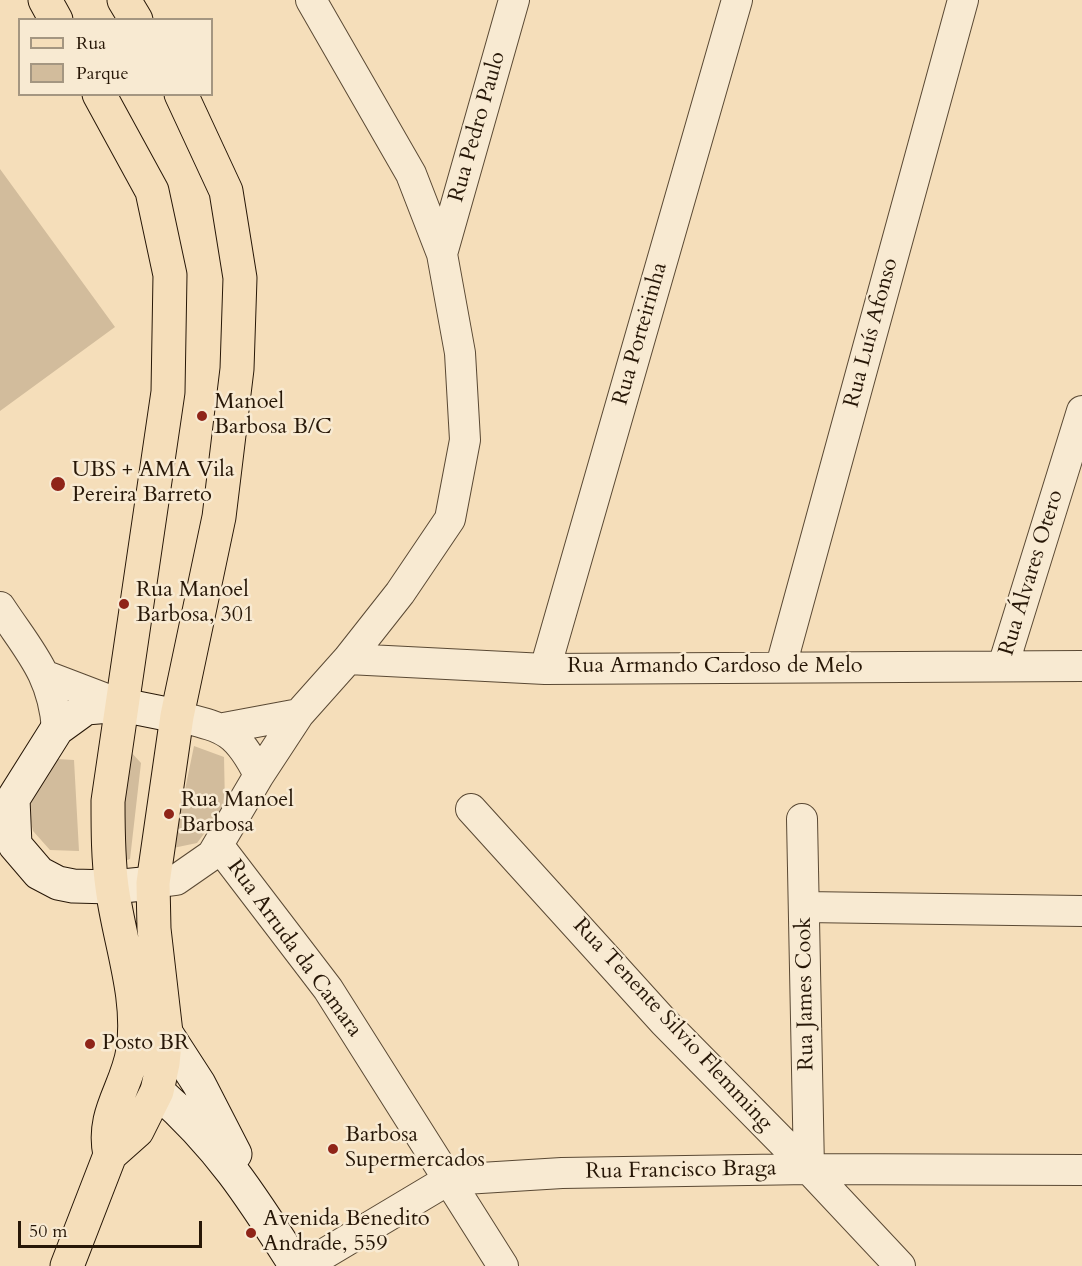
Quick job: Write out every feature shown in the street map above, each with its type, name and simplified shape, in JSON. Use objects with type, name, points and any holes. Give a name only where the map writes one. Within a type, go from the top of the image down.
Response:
[{"type":"main road","points":[[45,0],[55,18]]},
{"type":"main road","points":[[124,0],[135,18]]},
{"type":"main road","points":[[100,96],[152,191],[170,275],[168,392],[108,801],[108,845],[112,887],[133,1000],[133,1052],[106,1130],[110,1155]]},
{"type":"main road","points":[[67,1266],[110,1155],[137,1131],[157,1091],[166,1033],[154,929],[153,883],[177,716],[219,517],[237,369],[240,278],[226,191],[182,96]]},
{"type":"main road","points":[[133,1052],[157,1091]]},
{"type":"street","points":[[122,705],[86,708],[57,729],[7,799],[8,853],[58,883],[112,887],[176,880],[212,855],[259,775],[299,714],[348,659],[400,593],[450,519],[465,440],[460,353],[442,254],[411,174],[311,0]]},
{"type":"street","name":"Rua Pedro Paulo","points":[[442,254],[514,0]]},
{"type":"street","name":"Rua Porteirinha","points":[[545,669],[736,0]]},
{"type":"street","name":"Rua Luís Afonso","points":[[781,666],[963,0]]},
{"type":"street","name":"Rua Álvares Otero","points":[[1003,666],[1082,411]]},
{"type":"street","points":[[0,607],[46,676],[55,701],[57,729]]},
{"type":"street","name":"Rua Armando Cardoso de Melo","points":[[348,659],[545,669],[1082,666]]},
{"type":"street","points":[[46,676],[122,705],[224,728],[299,714]]},
{"type":"street","points":[[224,728],[244,747],[259,775]]},
{"type":"street","name":"Rua Tenente Silvio Flemming","points":[[471,809],[664,1022],[809,1169],[900,1266]]},
{"type":"street","name":"Rua James Cook","points":[[802,819],[809,1169]]},
{"type":"street","name":"Rua Arruda da Camara","points":[[218,844],[328,989],[503,1266]]},
{"type":"street","points":[[805,907],[1082,911]]},
{"type":"street","points":[[166,1033],[218,1116],[232,1145],[246,1187]]},
{"type":"street","points":[[157,1091],[200,1130],[246,1187],[296,1266]]},
{"type":"street","name":"Rua Francisco Braga","points":[[304,1266],[448,1180],[562,1173],[809,1169],[1082,1170]]},
{"type":"green space","points":[[0,169],[115,327],[0,411]]},
{"type":"green space","points":[[194,746],[224,757],[225,806],[197,843],[173,848]]},
{"type":"green space","points":[[130,751],[141,763],[130,859],[119,863],[121,753]]},
{"type":"green space","points":[[57,759],[74,760],[79,851],[50,850],[33,831],[27,804]]},
{"type":"place","name":"Manoel Barbosa B/C","points":[[202,416]]},
{"type":"place","name":"UBS + AMA Vila Pereira Barreto","points":[[58,484]]},
{"type":"place","name":"Rua Manoel Barbosa, 301","points":[[124,604]]},
{"type":"place","name":"Rua Manoel Barbosa","points":[[169,814]]},
{"type":"place","name":"Posto BR","points":[[90,1044]]},
{"type":"place","name":"Barbosa Supermercados","points":[[333,1149]]},
{"type":"place","name":"Avenida Benedito Andrade, 559","points":[[251,1233]]}]
